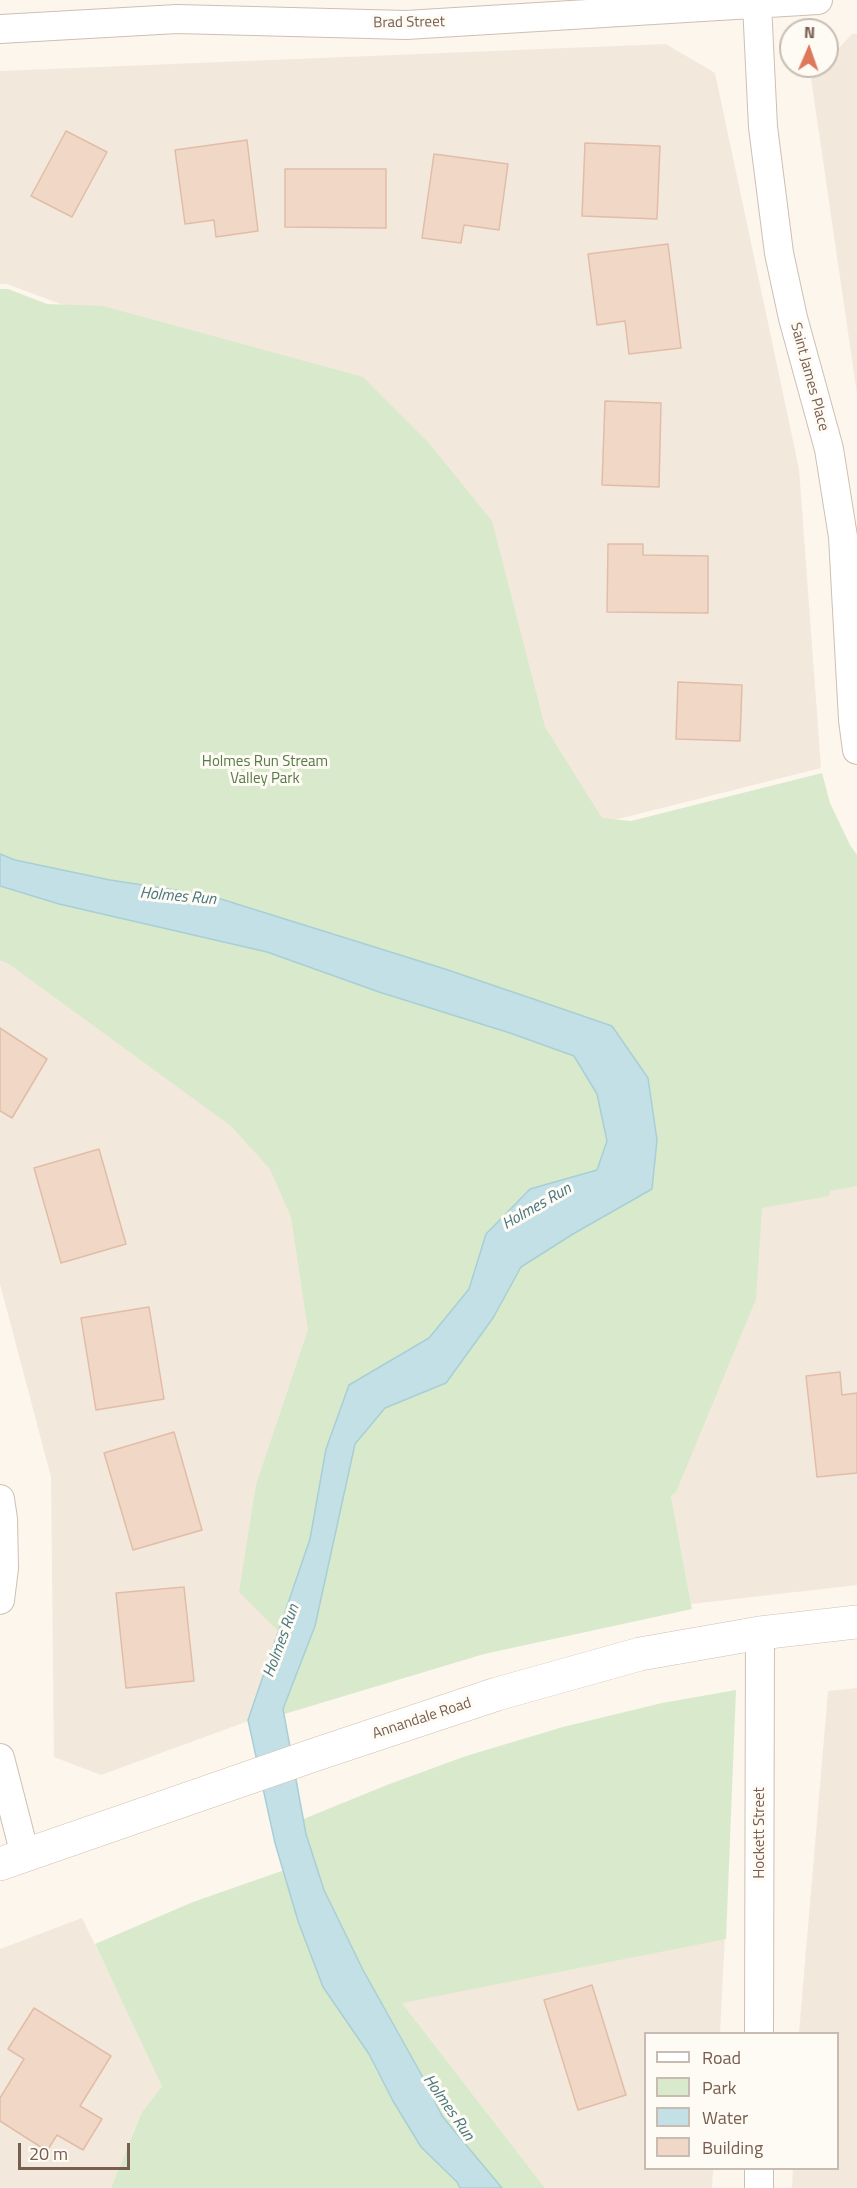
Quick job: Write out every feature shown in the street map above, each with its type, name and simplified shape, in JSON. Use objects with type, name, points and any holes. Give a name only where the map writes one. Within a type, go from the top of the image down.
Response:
[{"type":"main road","name":"Annandale Road","points":[[12,1860],[497,1694],[640,1654],[759,1633],[857,1622]]},
{"type":"street","name":"Brad Street","points":[[0,29],[177,19],[406,25],[818,0]]},
{"type":"street","name":"Saint James Place","points":[[757,4],[763,127],[779,253],[793,318],[829,448],[843,537],[853,720],[857,750]]},
{"type":"street","points":[[0,1499],[3,1519],[4,1568],[0,1600]]},
{"type":"street","name":"Hockett Street","points":[[759,1633],[759,2032]]},
{"type":"street","points":[[0,1758],[12,1860]]},
{"type":"street","points":[[759,2170],[759,2188]]},
{"type":"shaded area","points":[[852,34],[857,34],[857,394],[811,78],[839,78],[839,48]]},
{"type":"shaded area","points":[[666,44],[715,73],[799,469],[821,768],[570,831],[428,442],[7,284],[0,284],[0,71]]},
{"type":"shaded area","points":[[0,956],[250,1041],[404,1328],[270,1713],[101,1775],[54,1757],[51,1477],[0,1284]]},
{"type":"shaded area","points":[[857,1186],[857,1585],[691,1604],[621,1226]]},
{"type":"shaded area","points":[[857,1688],[857,2188],[792,2188],[793,2170],[839,2170],[839,2032],[799,2032],[828,1691]]},
{"type":"shaded area","points":[[82,1918],[163,2085],[142,2112],[111,2188],[0,2188],[0,1949]]},
{"type":"shaded area","points":[[725,1935],[720,2032],[644,2032],[644,2170],[713,2170],[712,2188],[545,2188],[398,1998]]},
{"type":"green space","name":"Holmes Run Stream Valley Park","points":[[0,289],[8,289],[47,304],[103,306],[363,377],[428,442],[492,521],[545,727],[602,818],[631,821],[822,773],[830,803],[857,855],[857,1186],[830,1191],[829,1196],[762,1208],[756,1299],[676,1492],[671,1496],[692,1609],[484,1654],[271,1718],[296,1629],[278,1631],[239,1592],[256,1485],[308,1330],[291,1217],[270,1169],[231,1126],[9,964],[0,960]]},
{"type":"green space","points":[[736,1690],[726,1939],[402,2003],[545,2188],[111,2188],[142,2112],[162,2086],[95,1944],[193,1902],[296,1866],[301,1820],[387,1785],[466,1756],[563,1727],[662,1703]]},
{"type":"water","name":"Holmes Run","points":[[0,854],[15,860],[110,880],[208,895],[445,969],[612,1026],[648,1078],[657,1140],[652,1189],[521,1267],[493,1318],[446,1383],[385,1408],[355,1444],[315,1626],[283,1709],[306,1834],[324,1890],[363,1970],[442,2116],[502,2188],[460,2188],[457,2182],[421,2147],[393,2101],[369,2054],[323,1987],[298,1921],[275,1843],[248,1720],[310,1539],[326,1449],[349,1385],[429,1338],[469,1289],[486,1234],[530,1189],[597,1170],[607,1141],[597,1094],[574,1056],[510,1033],[379,992],[267,952],[59,904],[0,886]]},
{"type":"building","points":[[66,131],[107,152],[72,217],[31,196]]},
{"type":"building","points":[[247,140],[258,231],[216,237],[214,220],[185,224],[175,150]]},
{"type":"building","points":[[585,143],[660,146],[657,219],[582,216]]},
{"type":"building","points":[[434,154],[508,164],[499,230],[464,225],[461,243],[422,238]]},
{"type":"building","points":[[285,169],[386,169],[386,228],[285,227]]},
{"type":"building","points":[[668,244],[681,348],[629,354],[625,321],[597,325],[588,254]]},
{"type":"building","points":[[605,401],[661,403],[659,487],[602,485]]},
{"type":"building","points":[[608,544],[643,544],[643,555],[708,556],[708,613],[607,612]]},
{"type":"building","points":[[678,682],[742,685],[740,741],[676,739]]},
{"type":"building","points":[[0,1028],[47,1059],[12,1118],[0,1111]]},
{"type":"building","points":[[99,1149],[126,1244],[61,1263],[34,1168]]},
{"type":"building","points":[[149,1307],[164,1399],[96,1410],[81,1318]]},
{"type":"building","points":[[840,1372],[842,1395],[857,1393],[857,1473],[817,1477],[806,1376]]},
{"type":"building","points":[[174,1432],[202,1530],[133,1550],[104,1453]]},
{"type":"building","points":[[184,1587],[194,1681],[126,1688],[116,1593]]},
{"type":"building","points":[[592,1985],[626,2095],[578,2110],[544,2000]]},
{"type":"building","points":[[34,2008],[111,2056],[80,2106],[102,2119],[83,2150],[57,2135],[47,2151],[0,2121],[0,2098],[24,2059],[8,2049]]}]
